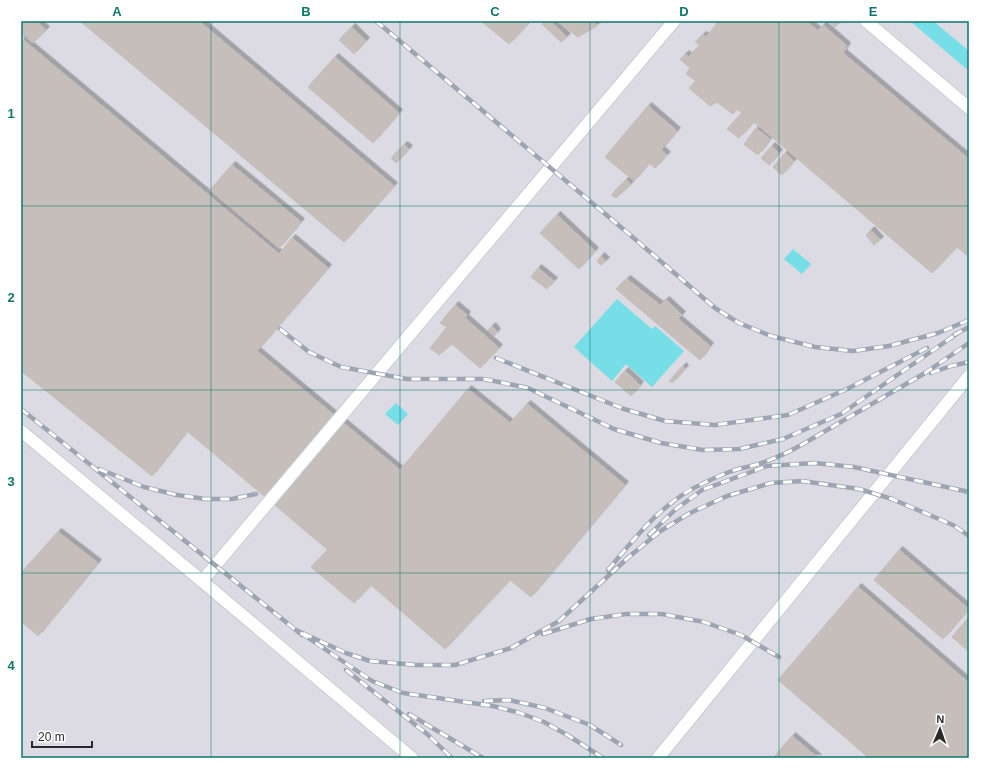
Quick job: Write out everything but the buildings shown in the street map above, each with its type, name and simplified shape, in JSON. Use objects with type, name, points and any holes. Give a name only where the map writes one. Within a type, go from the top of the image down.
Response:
[{"type":"lane","points":[[202,581],[674,21]]},
{"type":"lane","points":[[866,21],[969,108]]},
{"type":"lane","points":[[658,758],[969,376]]},
{"type":"lane","points":[[21,431],[412,758]]},
{"type":"shaded area","points":[[21,21],[969,21],[969,758],[21,758]]},
{"type":"water","points":[[910,21],[933,21],[969,51],[969,71]]},
{"type":"water","points":[[793,249],[811,264],[802,274],[784,259]]},
{"type":"water","points":[[617,299],[652,329],[655,326],[684,351],[652,387],[626,364],[612,381],[574,347]]},
{"type":"water","points":[[396,403],[408,414],[398,425],[385,414]]},
{"type":"railway","points":[[376,21],[715,308],[739,323],[771,336],[815,347],[853,351],[889,346],[938,333],[969,320]]},
{"type":"railway","points":[[954,335],[969,327]]},
{"type":"railway","points":[[280,329],[309,352],[341,367],[407,379],[484,379],[528,388],[614,429],[661,443],[703,450],[739,449],[783,439],[841,414],[958,333]]},
{"type":"railway","points":[[608,570],[651,521],[689,491],[736,469],[765,462],[792,450],[925,373],[969,343]]},
{"type":"railway","points":[[496,358],[624,409],[665,421],[715,425],[788,415],[847,389],[927,348]]},
{"type":"railway","points":[[931,373],[969,362]]},
{"type":"railway","points":[[21,409],[302,635]]},
{"type":"railway","points":[[649,535],[676,509],[702,490],[767,466],[815,463],[854,467],[969,492]]},
{"type":"railway","points":[[99,469],[144,487],[177,495],[205,499],[232,499],[256,494]]},
{"type":"railway","points":[[603,758],[544,722],[520,713],[493,706],[403,693],[372,681],[298,631],[346,653],[370,661],[416,665],[455,665],[511,648],[559,621],[630,556],[659,532],[688,514],[727,496],[771,483],[802,481],[859,489],[892,499],[953,525],[969,536]]},
{"type":"railway","points":[[543,634],[591,619],[626,614],[662,614],[704,622],[741,635],[779,657]]},
{"type":"railway","points":[[346,670],[427,734],[452,758]]},
{"type":"railway","points":[[484,701],[509,700],[545,708],[590,725],[621,745]]},
{"type":"railway","points":[[409,714],[483,758]]}]
